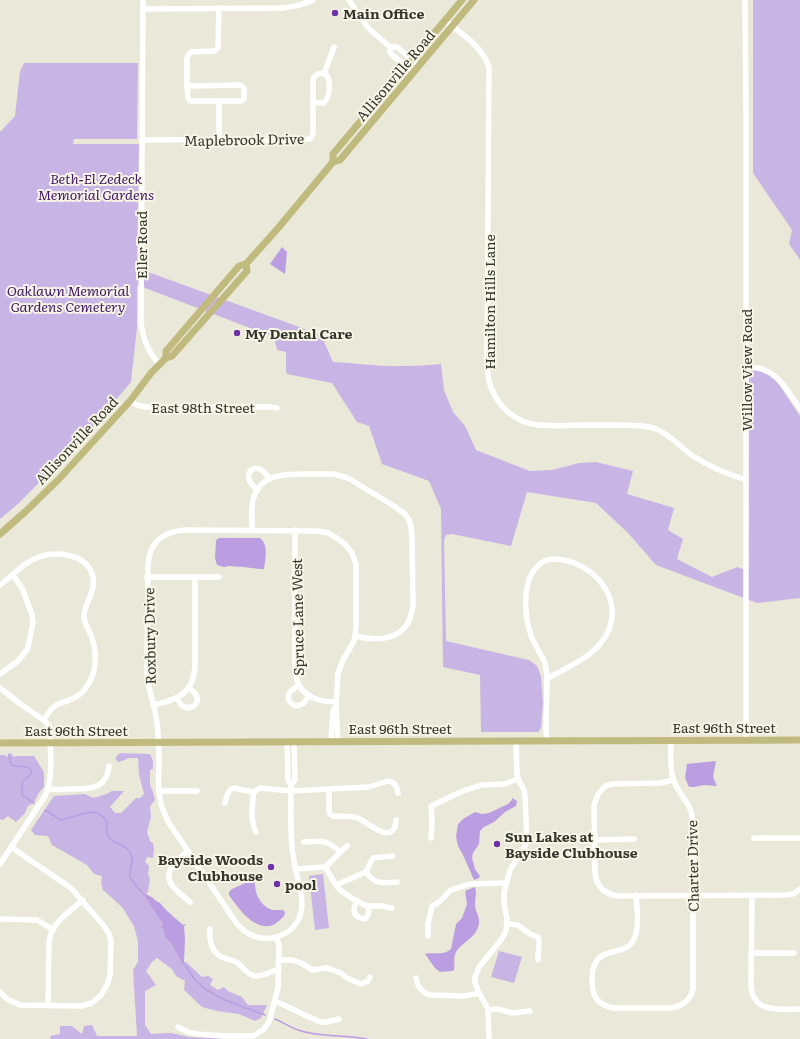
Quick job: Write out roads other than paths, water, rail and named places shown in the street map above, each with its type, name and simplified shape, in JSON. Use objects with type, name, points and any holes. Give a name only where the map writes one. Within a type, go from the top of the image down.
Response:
[{"type":"main road","name":"Allisonville Road","points":[[333,162],[333,154],[462,0]]},
{"type":"main road","name":"Allisonville Road","points":[[0,534],[60,479],[130,401],[151,373],[166,358],[166,351],[220,287],[239,266],[246,264],[333,162],[340,160],[474,0]]},
{"type":"main road","name":"East 96th Street","points":[[0,743],[800,740]]},
{"type":"street","name":"Eller Road","points":[[143,0],[141,322],[146,345],[149,352],[159,364]]},
{"type":"street","points":[[143,9],[293,7],[306,4],[313,0]]},
{"type":"street","points":[[349,0],[368,28],[390,47],[396,47],[419,66]]},
{"type":"street","name":"Willow View Road","points":[[745,0],[747,367],[746,740]]},
{"type":"street","points":[[187,86],[240,85],[244,88],[244,99],[241,101],[218,101],[189,100],[188,98],[187,86],[187,58],[189,54],[194,51],[214,51],[218,48],[219,8]]},
{"type":"street","name":"Hamilton Hills Lane","points":[[445,21],[467,37],[478,48],[489,67],[487,366],[489,380],[500,405],[507,412],[518,419],[537,425],[640,425],[654,428],[663,432],[692,456],[708,466],[746,480]]},
{"type":"street","name":"Maplebrook Drive","points":[[142,140],[310,139],[313,134],[313,79],[317,74],[324,74],[334,47]]},
{"type":"street","points":[[390,47],[390,52],[392,55],[414,72]]},
{"type":"street","points":[[313,104],[324,103],[328,98],[328,78],[324,74]]},
{"type":"street","points":[[218,101],[219,140]]},
{"type":"street","points":[[747,367],[758,367],[772,374],[781,381],[800,409]]},
{"type":"street","name":"East 98th Street","points":[[130,401],[137,406],[145,408],[277,408]]},
{"type":"street","points":[[258,490],[249,481],[248,476],[250,470],[259,468],[264,471],[270,479]]},
{"type":"street","points":[[335,741],[333,711],[336,704],[338,672],[356,636],[356,564],[349,548],[329,534],[316,530],[252,530],[252,507],[254,498],[261,485],[270,479],[281,475],[291,474],[333,474],[348,478],[394,506],[405,514],[409,520],[412,539],[413,606],[408,622],[401,630],[387,638],[376,639],[356,636]]},
{"type":"street","name":"Roxbury Drive","points":[[252,530],[179,530],[164,535],[158,540],[150,552],[148,559],[147,675],[156,716],[159,791],[161,804],[169,823],[237,924],[255,937],[264,939],[277,938]]},
{"type":"street","name":"Spruce Lane West","points":[[295,530],[295,667],[297,680],[299,685],[314,699],[336,704]]},
{"type":"street","points":[[0,586],[33,560],[49,555],[66,555],[81,560],[88,567],[93,578],[93,591],[84,615],[84,622],[93,640],[95,651],[95,662],[92,677],[87,687],[79,696],[54,706],[44,720]]},
{"type":"street","points":[[547,679],[590,654],[606,637],[612,616],[611,599],[606,588],[601,582],[583,567],[561,559],[545,561],[535,568],[529,581],[526,599],[528,623],[531,636],[544,663],[547,679],[547,741]]},
{"type":"street","points":[[0,674],[18,661],[27,650],[33,622],[23,590],[13,575]]},
{"type":"street","points":[[148,577],[219,577]]},
{"type":"street","points":[[154,705],[177,698],[189,688],[194,678],[195,578]]},
{"type":"street","points":[[299,685],[292,689],[289,694],[288,697],[290,702],[295,706],[300,705],[309,695]]},
{"type":"street","points":[[0,688],[17,702],[44,720],[50,730],[50,777],[48,789],[45,796],[0,864]]},
{"type":"street","points":[[177,698],[186,708],[194,706],[197,701],[197,696],[189,688]]},
{"type":"street","name":"Charter Drive","points":[[636,895],[636,930],[633,941],[625,949],[609,952],[602,956],[593,967],[593,991],[596,998],[603,1005],[613,1008],[671,1008],[683,1004],[693,992],[692,814],[687,802],[673,780],[671,740]]},
{"type":"street","points":[[489,1037],[488,1010],[475,982],[477,971],[481,963],[506,931],[507,916],[504,899],[506,883],[510,870],[524,848],[527,838],[525,794],[518,779],[516,741]]},
{"type":"street","points":[[178,1027],[188,1032],[197,1034],[253,1036],[260,1033],[266,1026],[275,1002],[278,988],[279,946],[277,938],[293,927],[301,913],[302,898],[291,843],[291,788],[288,780],[291,742]]},
{"type":"street","points":[[48,789],[88,789],[95,787],[106,778],[109,766]]},
{"type":"street","points":[[431,838],[431,806],[463,791],[482,785],[504,784],[518,779]]},
{"type":"street","points":[[226,803],[228,793],[231,788],[253,792],[260,788],[329,789],[369,787],[390,780],[396,786],[398,793]]},
{"type":"street","points":[[673,780],[660,783],[612,784],[605,786],[598,793],[595,802],[595,874],[596,881],[604,891],[616,896],[786,895],[792,894],[799,890]]},
{"type":"street","points":[[329,789],[329,811],[333,816],[358,818],[375,830],[387,833],[393,830],[396,820]]},
{"type":"street","points":[[159,791],[197,791]]},
{"type":"street","points":[[253,792],[252,822],[256,832]]},
{"type":"street","points":[[754,838],[800,838]]},
{"type":"street","points":[[595,840],[634,839]]},
{"type":"street","points":[[304,842],[328,843],[340,852]]},
{"type":"street","points":[[295,869],[325,866],[348,846]]},
{"type":"street","points":[[2,994],[20,1005],[81,1006],[92,1003],[104,991],[108,981],[111,941],[104,926],[71,888],[11,847]]},
{"type":"street","points":[[188,851],[174,864],[170,870],[170,878],[174,888],[190,902]]},
{"type":"street","points":[[336,886],[366,872],[373,858],[393,856]]},
{"type":"street","points":[[325,866],[336,886],[357,901],[366,906],[392,908]]},
{"type":"street","points":[[366,872],[378,883],[397,882]]},
{"type":"street","points":[[428,936],[428,924],[432,906],[449,892],[473,884],[506,883]]},
{"type":"street","points":[[752,895],[751,989],[755,998],[765,1008],[800,1009]]},
{"type":"street","points":[[48,1005],[50,933],[57,922],[83,900]]},
{"type":"street","points":[[357,901],[354,911],[360,918],[365,919],[367,917],[369,906]]},
{"type":"street","points":[[0,919],[37,920],[52,929]]},
{"type":"street","points":[[507,924],[518,925],[530,934],[538,937],[538,960]]},
{"type":"street","points":[[210,929],[210,944],[216,953],[236,962],[250,974],[259,976],[279,969]]},
{"type":"street","points":[[751,953],[794,953]]},
{"type":"street","points":[[279,960],[296,961],[313,970],[326,968],[333,970],[361,984],[368,981],[370,977]]},
{"type":"street","points":[[416,978],[420,989],[426,994],[430,995],[464,996],[479,993]]},
{"type":"street","points":[[275,1002],[320,1022],[339,1019]]},
{"type":"street","points":[[488,1010],[498,1009],[512,1013],[530,1011]]},
{"type":"waterway","points":[[9,754],[10,762],[13,766],[26,767],[32,771],[22,782],[22,795],[34,803]]},
{"type":"waterway","points":[[45,810],[61,820],[90,812],[103,817],[107,824],[106,831],[110,839],[128,849],[132,855],[130,871],[131,880],[146,896]]},
{"type":"waterway","points":[[186,966],[195,980],[205,989],[227,1001],[265,1015]]},
{"type":"waterway","points":[[275,1019],[295,1029],[315,1034],[367,1039]]},
{"type":"place","name":"Main Office","points":[[335,13]]},
{"type":"place","name":"My Dental Care","points":[[237,333]]},
{"type":"place","name":"Sun Lakes at Bayside Clubhouse","points":[[497,844]]},
{"type":"place","name":"Bayside Woods Clubhouse","points":[[271,867]]},
{"type":"place","name":"pool","points":[[277,884]]},
{"type":"park label","name":"Beth-El Zedeck Memorial Gardens","points":[[96,186]]},
{"type":"park label","name":"Oaklawn Memorial Gardens Cemetery","points":[[68,298]]}]
